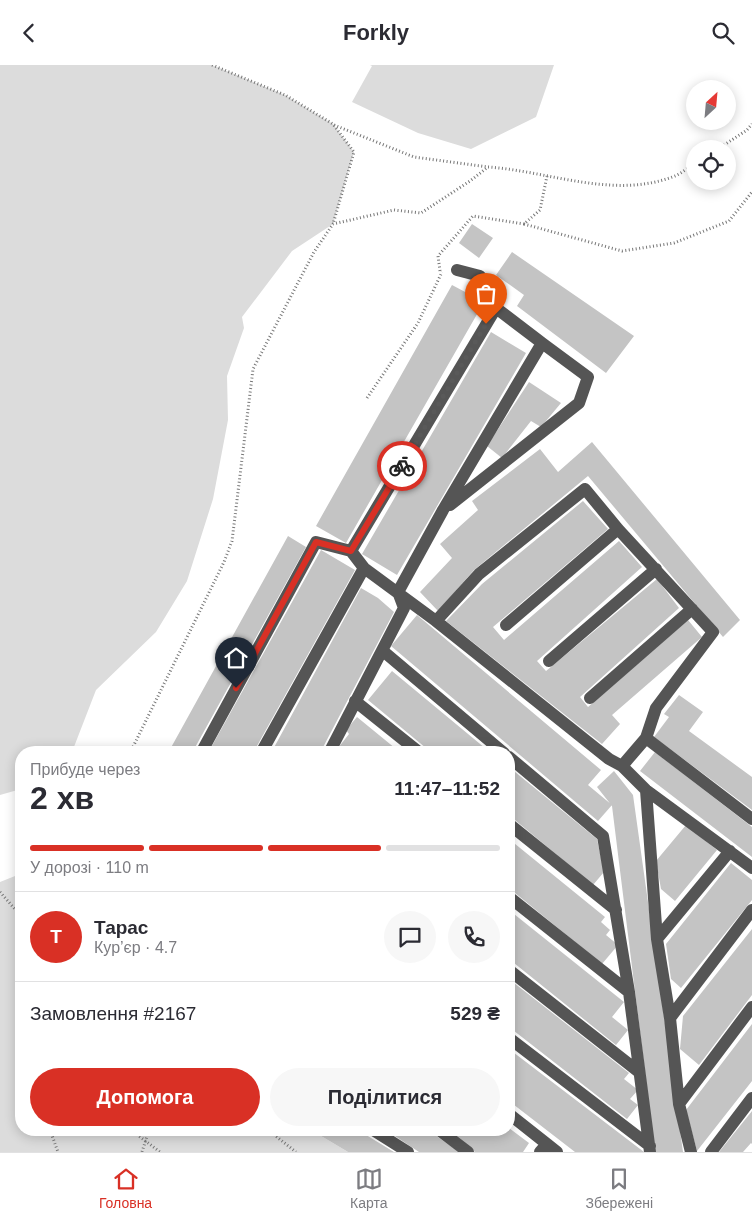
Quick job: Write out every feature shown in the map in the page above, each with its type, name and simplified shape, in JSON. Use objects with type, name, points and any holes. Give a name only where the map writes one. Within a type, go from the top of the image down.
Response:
[{"type":"lane","points":[[443,510],[579,403],[588,377],[496,308],[480,276],[457,270]]},
{"type":"lane","points":[[351,551],[496,308]]},
{"type":"lane","points":[[398,593],[443,510],[542,343]]},
{"type":"lane","points":[[436,621],[479,574],[585,489],[618,529],[712,632],[656,708],[646,738],[622,766]]},
{"type":"lane","points":[[506,625],[618,529]]},
{"type":"lane","points":[[205,746],[316,542],[351,551],[364,568],[436,621],[609,759],[622,766],[646,789],[752,868]]},
{"type":"lane","points":[[265,746],[364,568]]},
{"type":"lane","points":[[549,661],[656,569]]},
{"type":"lane","points":[[332,746],[404,608],[398,593]]},
{"type":"lane","points":[[590,697],[692,609]]},
{"type":"lane","points":[[382,651],[496,746]]},
{"type":"lane","points":[[355,701],[411,746]]},
{"type":"lane","points":[[646,738],[752,819]]},
{"type":"lane","points":[[515,762],[603,836],[629,992],[650,1149]]},
{"type":"lane","points":[[646,789],[657,939],[670,1018],[679,1104],[691,1152]]},
{"type":"lane","points":[[515,829],[616,910]]},
{"type":"lane","points":[[657,939],[730,851]]},
{"type":"lane","points":[[515,902],[629,992]]},
{"type":"lane","points":[[670,1018],[752,911]]},
{"type":"lane","points":[[515,974],[639,1072]]},
{"type":"lane","points":[[679,1104],[752,1007]]},
{"type":"lane","points":[[515,1042],[650,1149]]},
{"type":"lane","points":[[711,1152],[752,1098]]},
{"type":"lane","points":[[515,1119],[548,1149]]},
{"type":"lane","points":[[383,1136],[408,1152]]},
{"type":"lane","points":[[447,1136],[468,1152]]},
{"type":"path","points":[[212,65],[285,95],[333,125],[414,157],[508,168],[578,182],[632,185],[676,175],[686,169]]},
{"type":"path","points":[[732,140],[747,130],[752,123]]},
{"type":"path","points":[[133,746],[232,541],[253,369],[314,251],[333,224],[354,152],[333,125]]},
{"type":"path","points":[[333,224],[394,210],[421,213],[488,167]]},
{"type":"path","points":[[524,224],[540,210],[547,176]]},
{"type":"path","points":[[367,398],[418,323],[440,272],[438,255],[473,216],[524,224],[622,251],[674,243],[729,221],[752,192]]},
{"type":"path","points":[[440,272],[457,270]]},
{"type":"path","points":[[0,892],[15,909]]},
{"type":"path","points":[[52,1136],[58,1152]]},
{"type":"path","points":[[139,1136],[160,1152]]},
{"type":"path","points":[[142,1152],[147,1136]]},
{"type":"path","points":[[276,1136],[296,1152]]},
{"type":"shaded area","points":[[0,65],[212,65],[285,95],[333,124],[354,152],[333,224],[292,251],[242,317],[244,328],[227,376],[228,420],[213,499],[187,581],[156,632],[96,690],[74,746],[15,746],[15,791],[0,795]]},
{"type":"shaded area","points":[[370,65],[554,65],[536,117],[471,149],[418,133],[352,102],[372,66]]},
{"type":"shaded area","points":[[15,876],[15,1136],[321,1136],[348,1152],[0,1152],[0,882]]},
{"type":"building","points":[[472,224],[493,238],[479,258],[459,243]]},
{"type":"building","points":[[512,252],[634,336],[606,373],[517,306],[524,295],[496,275]]},
{"type":"building","points":[[452,285],[484,302],[346,543],[316,526]]},
{"type":"building","points":[[491,332],[526,353],[397,575],[362,554]]},
{"type":"building","points":[[529,382],[561,403],[541,427],[531,421],[502,458],[487,446]]},
{"type":"building","points":[[592,442],[740,620],[723,637],[588,476],[474,570],[438,611],[420,592],[452,558],[440,544],[478,510],[472,501],[540,449],[558,472]]},
{"type":"building","points":[[583,501],[608,529],[493,627],[504,640],[619,541],[642,567],[537,661],[546,671],[657,579],[679,608],[580,697],[588,707],[688,620],[702,637],[612,715],[620,724],[602,744],[446,621],[482,584]]},
{"type":"building","points":[[288,536],[306,547],[196,746],[172,746]]},
{"type":"building","points":[[321,550],[355,570],[257,746],[212,746]]},
{"type":"building","points":[[361,588],[378,598],[394,612],[324,746],[275,746]]},
{"type":"building","points":[[417,615],[601,770],[588,785],[612,805],[598,821],[515,751],[515,746],[509,746],[391,646]]},
{"type":"building","points":[[392,671],[483,746],[424,746],[368,700]]},
{"type":"building","points":[[679,695],[703,712],[689,731],[752,777],[752,810],[654,737],[669,717],[664,714]]},
{"type":"building","points":[[357,717],[392,746],[340,746],[349,734],[346,730]]},
{"type":"building","points":[[655,752],[752,827],[752,857],[640,771]]},
{"type":"building","points":[[614,771],[633,795],[683,1152],[655,1152],[612,806],[597,787]]},
{"type":"building","points":[[515,772],[597,839],[604,872],[593,885],[515,820]]},
{"type":"building","points":[[686,825],[717,850],[675,901],[661,889],[656,861]]},
{"type":"building","points":[[515,844],[605,917],[601,922],[610,930],[606,935],[618,945],[602,964],[515,893]]},
{"type":"building","points":[[731,863],[752,880],[752,900],[681,988],[671,979],[666,944]]},
{"type":"building","points":[[515,915],[624,1002],[612,1017],[628,1030],[616,1045],[515,964]]},
{"type":"building","points":[[752,929],[752,995],[699,1065],[680,1049],[683,1016]]},
{"type":"building","points":[[515,984],[629,1073],[624,1079],[638,1090],[630,1099],[638,1105],[627,1119],[515,1032]]},
{"type":"building","points":[[752,1024],[752,1081],[697,1151],[686,1110]]},
{"type":"building","points":[[515,1054],[644,1152],[575,1152],[515,1106]]},
{"type":"building","points":[[752,1111],[752,1144],[743,1152],[719,1152]]},
{"type":"building","points":[[515,1132],[529,1143],[523,1152],[475,1152],[455,1136],[515,1136]]},
{"type":"building","points":[[321,1136],[368,1136],[394,1152],[348,1152]]},
{"type":"building","points":[[395,1136],[436,1136],[459,1152],[419,1152]]},
{"type":"way so far","points":[[402,466],[486,324]]},
{"type":"route","points":[[236,688],[316,542],[351,551],[402,466]]}]
